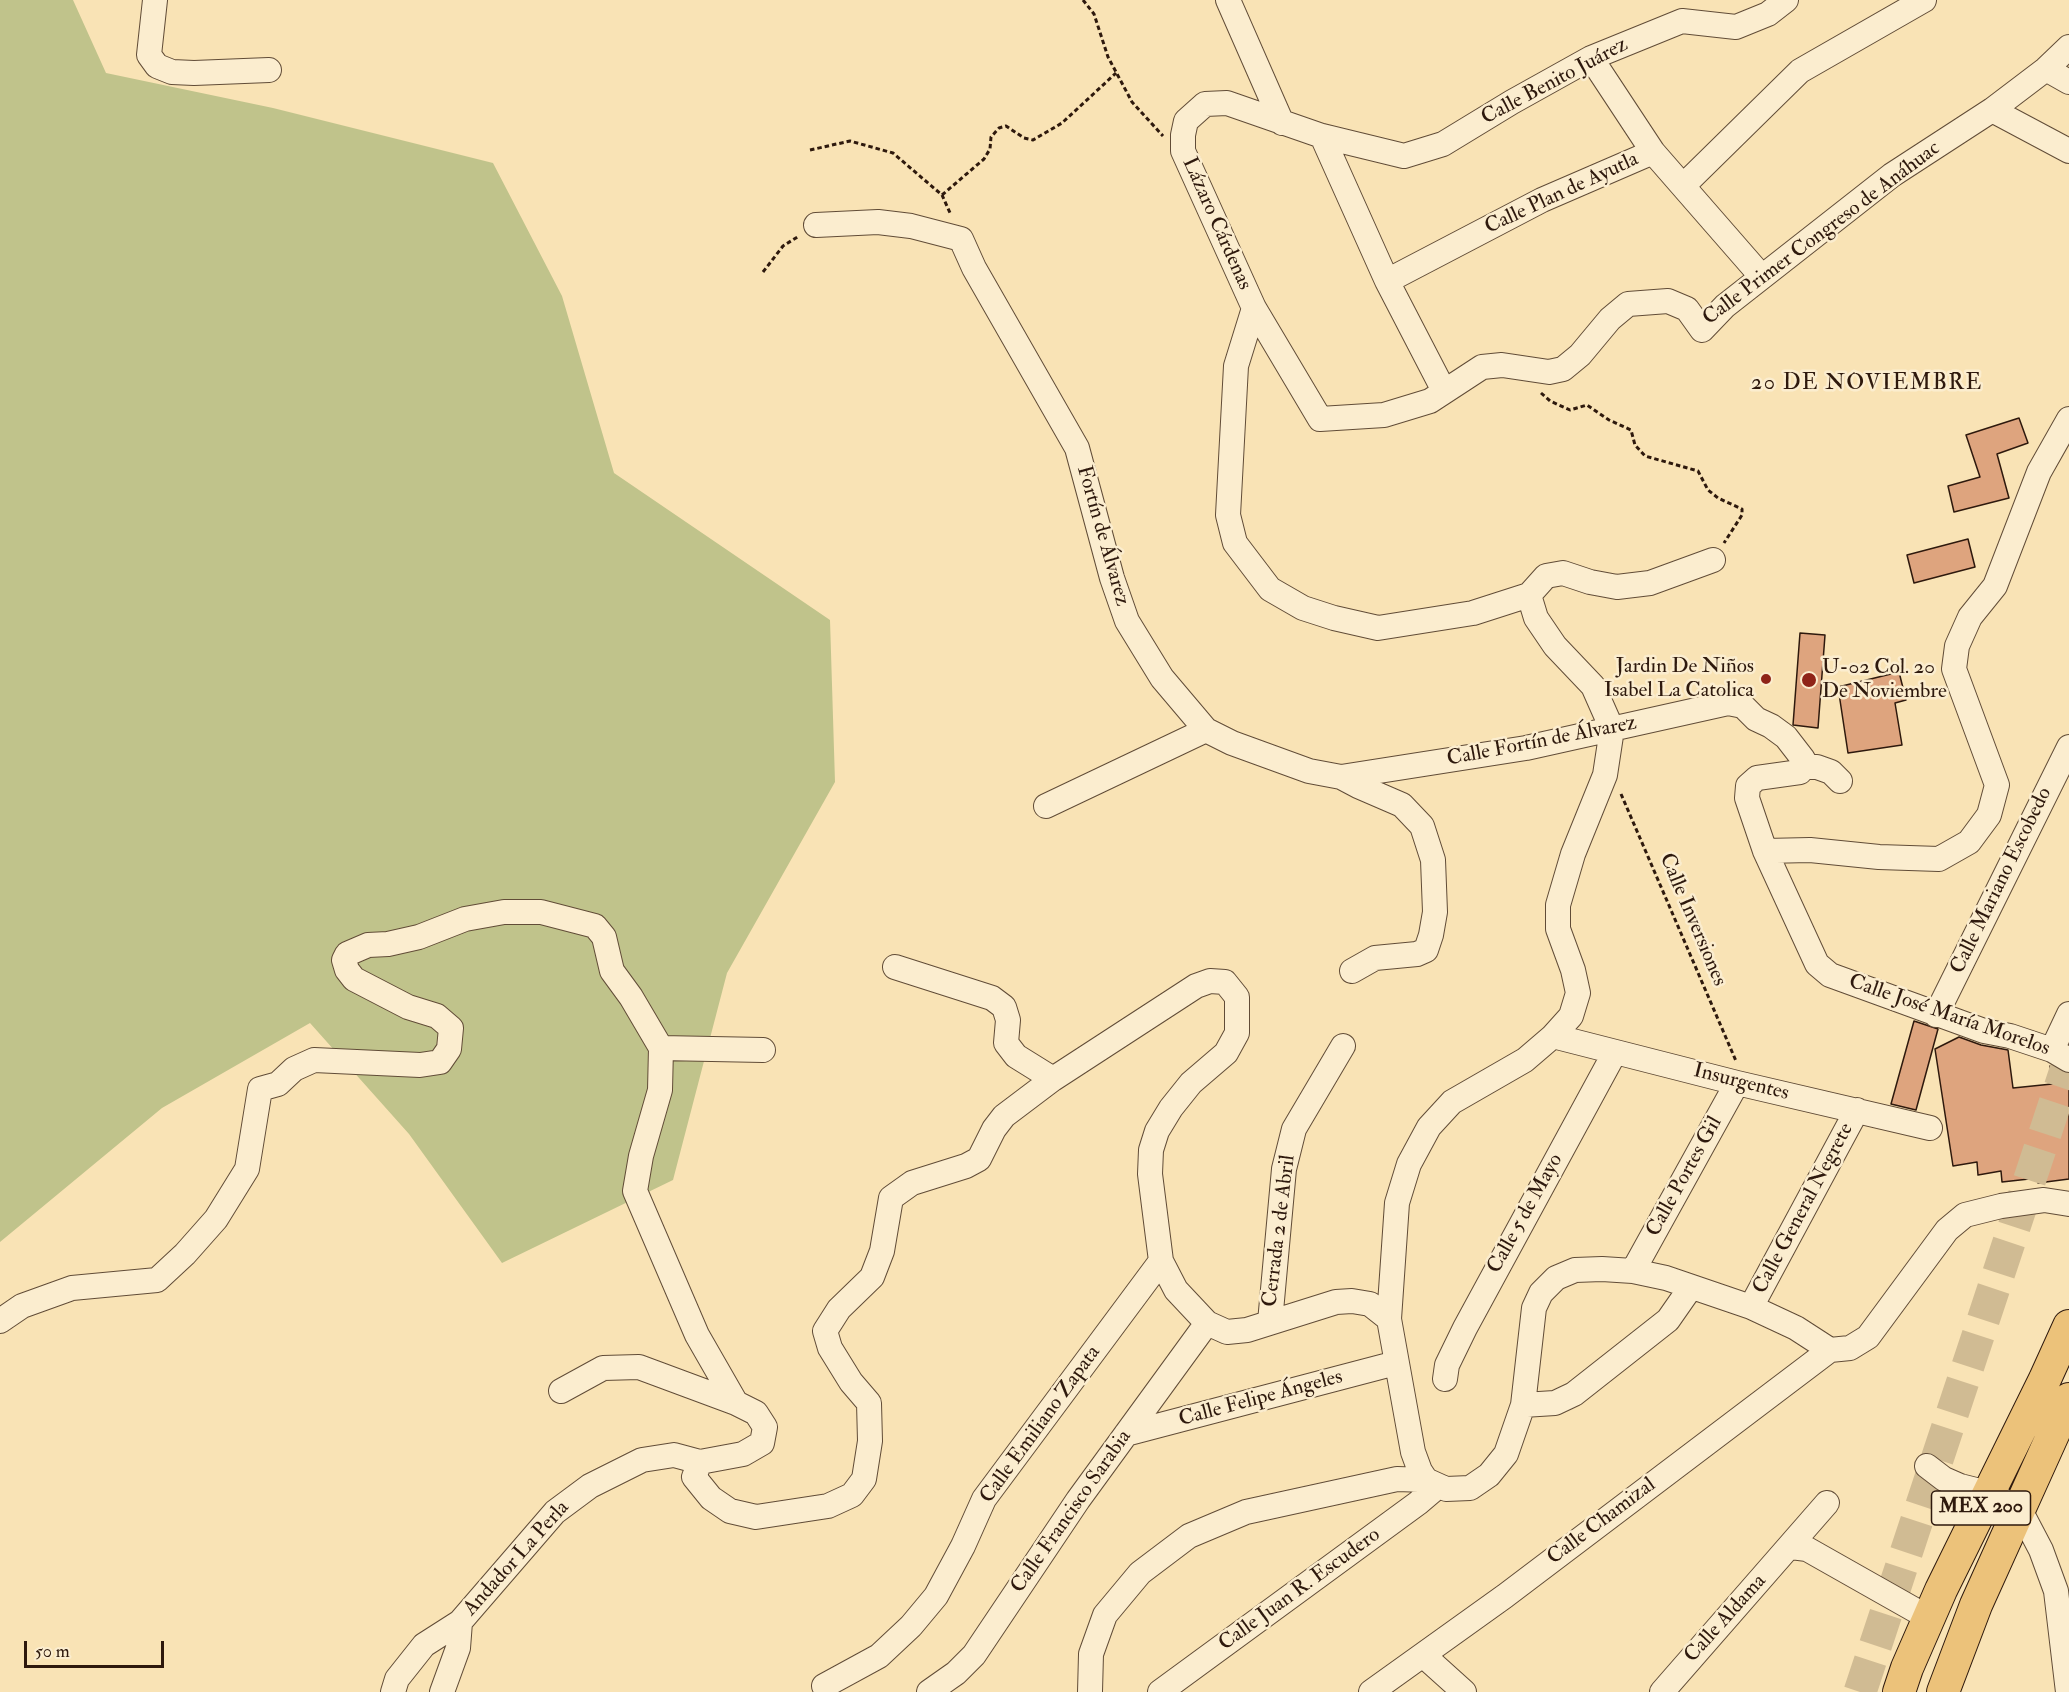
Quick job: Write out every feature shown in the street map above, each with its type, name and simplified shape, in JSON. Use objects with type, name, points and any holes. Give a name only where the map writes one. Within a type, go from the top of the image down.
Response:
[{"type":"main road","name":"MEX 200","points":[[1899,1692],[1929,1618],[1988,1493],[2057,1384],[2069,1326]]},
{"type":"main road","name":"MEX 200","points":[[1943,1692],[1976,1605],[2069,1400]]},
{"type":"street","points":[[155,0],[149,55],[157,66],[172,72],[194,73],[269,70]]},
{"type":"street","points":[[1228,0],[1282,123]]},
{"type":"street","name":"Calle Benito Juárez","points":[[1322,136],[1404,156],[1443,144],[1591,58],[1682,21],[1736,27],[1768,14],[1786,0]]},
{"type":"street","points":[[1684,185],[1800,71],[1924,0]]},
{"type":"street","name":"Calle Primer Congreso de Anáhuac","points":[[1549,372],[1563,369],[1580,355],[1610,319],[1628,304],[1668,301],[1687,309],[1702,330],[1725,306],[1892,175],[1992,110],[2046,69],[2069,47]]},
{"type":"street","points":[[1591,58],[1653,152]]},
{"type":"street","points":[[2046,69],[2069,82]]},
{"type":"street","name":"Lázaro Cárdenas","points":[[1322,136],[1227,103],[1205,104],[1186,121],[1183,151],[1254,308],[1320,419],[1384,415],[1430,401],[1444,392]]},
{"type":"street","points":[[1992,110],[2069,151]]},
{"type":"street","points":[[1322,136],[1388,281],[1444,392],[1482,367],[1502,365],[1549,372]]},
{"type":"street","name":"Calle Plan de Ayutla","points":[[1388,281],[1542,200],[1653,152],[1762,277]]},
{"type":"street","points":[[816,225],[878,222],[911,226],[960,239]]},
{"type":"street","name":"Fortín de Álvarez","points":[[960,239],[974,268],[1077,447],[1112,578],[1127,621],[1162,678],[1206,730],[1232,743],[1309,771],[1341,777]]},
{"type":"street","points":[[1254,308],[1236,366],[1228,514],[1235,543],[1270,589],[1303,608],[1378,628],[1473,613],[1529,595],[1546,576],[1563,573],[1590,582],[1617,587],[1650,583],[1713,560]]},
{"type":"street","points":[[1765,851],[1810,850],[1879,857],[1939,859],[1969,842],[1989,815],[1996,785],[1954,669],[1957,646],[1970,617],[1995,586],[2039,472],[2069,419]]},
{"type":"street","points":[[1432,1483],[1420,1471],[1413,1452],[1389,1319],[1397,1203],[1409,1164],[1429,1127],[1452,1102],[1525,1060],[1571,1016],[1578,993],[1573,970],[1558,929],[1558,904],[1573,854],[1605,775],[1612,729],[1593,686],[1555,646],[1536,618],[1529,595]]},
{"type":"street","name":"Calle Fortín de Álvarez","points":[[1341,777],[1526,748],[1728,703],[1743,706],[1756,719],[1772,726],[1786,737],[1803,759],[1804,767]]},
{"type":"street","points":[[1046,806],[1206,730]]},
{"type":"street","name":"Calle Mariano Escobedo","points":[[1935,1015],[2069,747]]},
{"type":"street","points":[[1804,767],[1817,767],[1831,772],[1840,781]]},
{"type":"street","name":"Calle José María Morelos","points":[[1804,767],[1800,772],[1793,774],[1757,778],[1748,786],[1747,798],[1765,851],[1817,964],[1830,975],[1935,1015],[1984,1031],[2010,1036],[2060,1055]]},
{"type":"street","points":[[1341,777],[1402,805],[1422,826],[1433,860],[1435,912],[1426,950],[1417,954],[1375,958],[1352,971]]},
{"type":"street","points":[[0,1321],[22,1306],[72,1288],[157,1280],[185,1254],[216,1219],[247,1168],[260,1089],[278,1084],[294,1068],[314,1060],[420,1065],[440,1062],[449,1049],[452,1028],[437,1016],[408,1006],[354,979],[347,970],[344,960],[347,954],[368,945],[388,944],[419,937],[465,919],[504,912],[541,912],[595,926],[604,938],[612,971],[632,997],[661,1048],[660,1090],[641,1156],[635,1191],[697,1335],[736,1403]]},
{"type":"street","points":[[895,966],[992,998],[1004,1007],[1008,1020],[1006,1043],[1011,1050],[1016,1056],[1053,1079]]},
{"type":"street","points":[[561,1391],[603,1368],[639,1367],[736,1403],[756,1413],[765,1427],[762,1443],[743,1454],[700,1462],[694,1477],[711,1498],[730,1511],[756,1517],[828,1506],[852,1495],[864,1479],[870,1441],[868,1403],[851,1382],[830,1348],[825,1331],[839,1309],[872,1277],[882,1251],[891,1198],[912,1183],[966,1166],[979,1158],[994,1129],[1004,1116],[1053,1079],[1196,986],[1210,981],[1225,982],[1237,997],[1236,1033],[1226,1053],[1191,1083],[1171,1108],[1157,1131],[1151,1150],[1150,1174],[1161,1261],[1176,1290],[1207,1323],[1227,1332],[1247,1330],[1336,1302],[1352,1300],[1370,1304],[1389,1319]]},
{"type":"street","points":[[2060,1055],[2069,1014]]},
{"type":"street","name":"Insurgentes","points":[[1552,1036],[1737,1083],[1930,1128]]},
{"type":"street","name":"Cerrada 2 de Abril","points":[[1270,1322],[1284,1169],[1294,1129],[1343,1046]]},
{"type":"street","points":[[661,1048],[763,1050]]},
{"type":"street","name":"Calle 5 de Mayo","points":[[1444,1379],[1447,1365],[1465,1328],[1615,1052]]},
{"type":"street","name":"Calle Portes Gil","points":[[1633,1271],[1737,1083]]},
{"type":"street","name":"Calle General Negrete","points":[[1751,1307],[1857,1110]]},
{"type":"street","points":[[1090,1692],[1091,1654],[1105,1615],[1140,1573],[1189,1536],[1246,1512],[1397,1479],[1432,1483],[1446,1489],[1470,1488],[1490,1475],[1506,1454],[1523,1405],[1534,1308],[1541,1293],[1556,1278],[1575,1270],[1602,1269],[1633,1271],[1666,1278],[1751,1307],[1796,1328],[1830,1350],[1850,1348],[1868,1337],[1947,1230],[1965,1215],[2001,1206],[2044,1200],[2069,1204]]},
{"type":"street","name":"Calle Emiliano Zapata","points":[[824,1686],[879,1656],[912,1626],[936,1596],[963,1546],[984,1499],[1161,1261]]},
{"type":"street","points":[[1523,1405],[1555,1403],[1574,1394],[1668,1320],[1692,1287]]},
{"type":"street","name":"Calle Francisco Sarabia","points":[[929,1692],[956,1673],[975,1655],[1078,1500],[1207,1323]]},
{"type":"street","name":"Calle Chamizal","points":[[1371,1692],[1504,1596],[1830,1350]]},
{"type":"street","name":"Calle Felipe Ángeles","points":[[1126,1434],[1396,1363]]},
{"type":"street","name":"Andador La Perla","points":[[393,1692],[397,1679],[424,1645],[460,1622],[555,1512],[590,1486],[642,1460],[674,1455],[700,1462]]},
{"type":"street","points":[[1927,1466],[1944,1479],[1988,1493],[2019,1508],[2041,1550],[2056,1592],[2068,1692]]},
{"type":"street","name":"Calle Juan R. Escudero","points":[[1160,1692],[1390,1524],[1432,1483]]},
{"type":"street","name":"Calle Aldama","points":[[1662,1692],[1791,1547],[1796,1538],[1827,1503]]},
{"type":"street","points":[[1791,1547],[1807,1550],[1929,1618]]},
{"type":"street","points":[[442,1692],[458,1648],[460,1622]]},
{"type":"street","points":[[408,1692],[424,1645]]},
{"type":"street","points":[[1423,1655],[1464,1692]]},
{"type":"path","points":[[1083,0],[1094,14],[1108,57],[1132,102],[1159,133],[1183,151]]},
{"type":"path","points":[[942,195],[984,159],[990,149],[991,137],[999,128],[1006,126],[1024,138],[1033,140],[1062,123],[1116,73]]},
{"type":"path","points":[[810,150],[850,141],[893,153],[942,195],[960,239]]},
{"type":"path","points":[[763,272],[783,246],[816,225]]},
{"type":"path","points":[[1549,372],[1534,383],[1536,390],[1550,401],[1570,410],[1587,405],[1609,420],[1631,430],[1635,445],[1645,456],[1698,471],[1708,490],[1718,498],[1742,509],[1742,515],[1713,560]]},
{"type":"path","name":"Calle Inversiones","points":[[1605,775],[1618,789],[1740,1071],[1737,1083]]},
{"type":"green space","points":[[0,0],[73,0],[106,73],[273,108],[493,163],[562,296],[614,473],[830,620],[835,782],[727,973],[673,1180],[502,1263],[409,1134],[310,1023],[162,1108],[0,1242]]},
{"type":"building","points":[[2019,418],[2028,443],[1997,454],[2009,498],[1954,512],[1948,486],[1980,477],[1966,435]]},
{"type":"building","points":[[1968,539],[1975,567],[1914,583],[1907,555]]},
{"type":"building","name":"U-02 Col. 20 De Noviembre","points":[[1800,633],[1825,635],[1818,728],[1793,725]]},
{"type":"building","points":[[1899,672],[1906,700],[1895,703],[1902,745],[1848,753],[1838,687]]},
{"type":"building","points":[[1914,1021],[1938,1029],[1916,1110],[1891,1104]]},
{"type":"building","points":[[1959,1037],[1981,1045],[2008,1050],[2013,1088],[2052,1084],[2050,1066],[2069,1074],[2069,1179],[2038,1183],[2038,1178],[2002,1182],[2001,1171],[1978,1175],[1977,1162],[1953,1166],[1935,1049]]},
{"type":"tunnel","points":[[1860,1692],[2069,1061]]},
{"type":"place","name":"Jardin De Niños Isabel La Catolica","points":[[1766,679]]},
{"type":"place","name":"U-02 Col. 20 De Noviembre","points":[[1809,680]]},
{"type":"district","name":"20 DE NOVIEMBRE","points":[[1867,384]]}]
